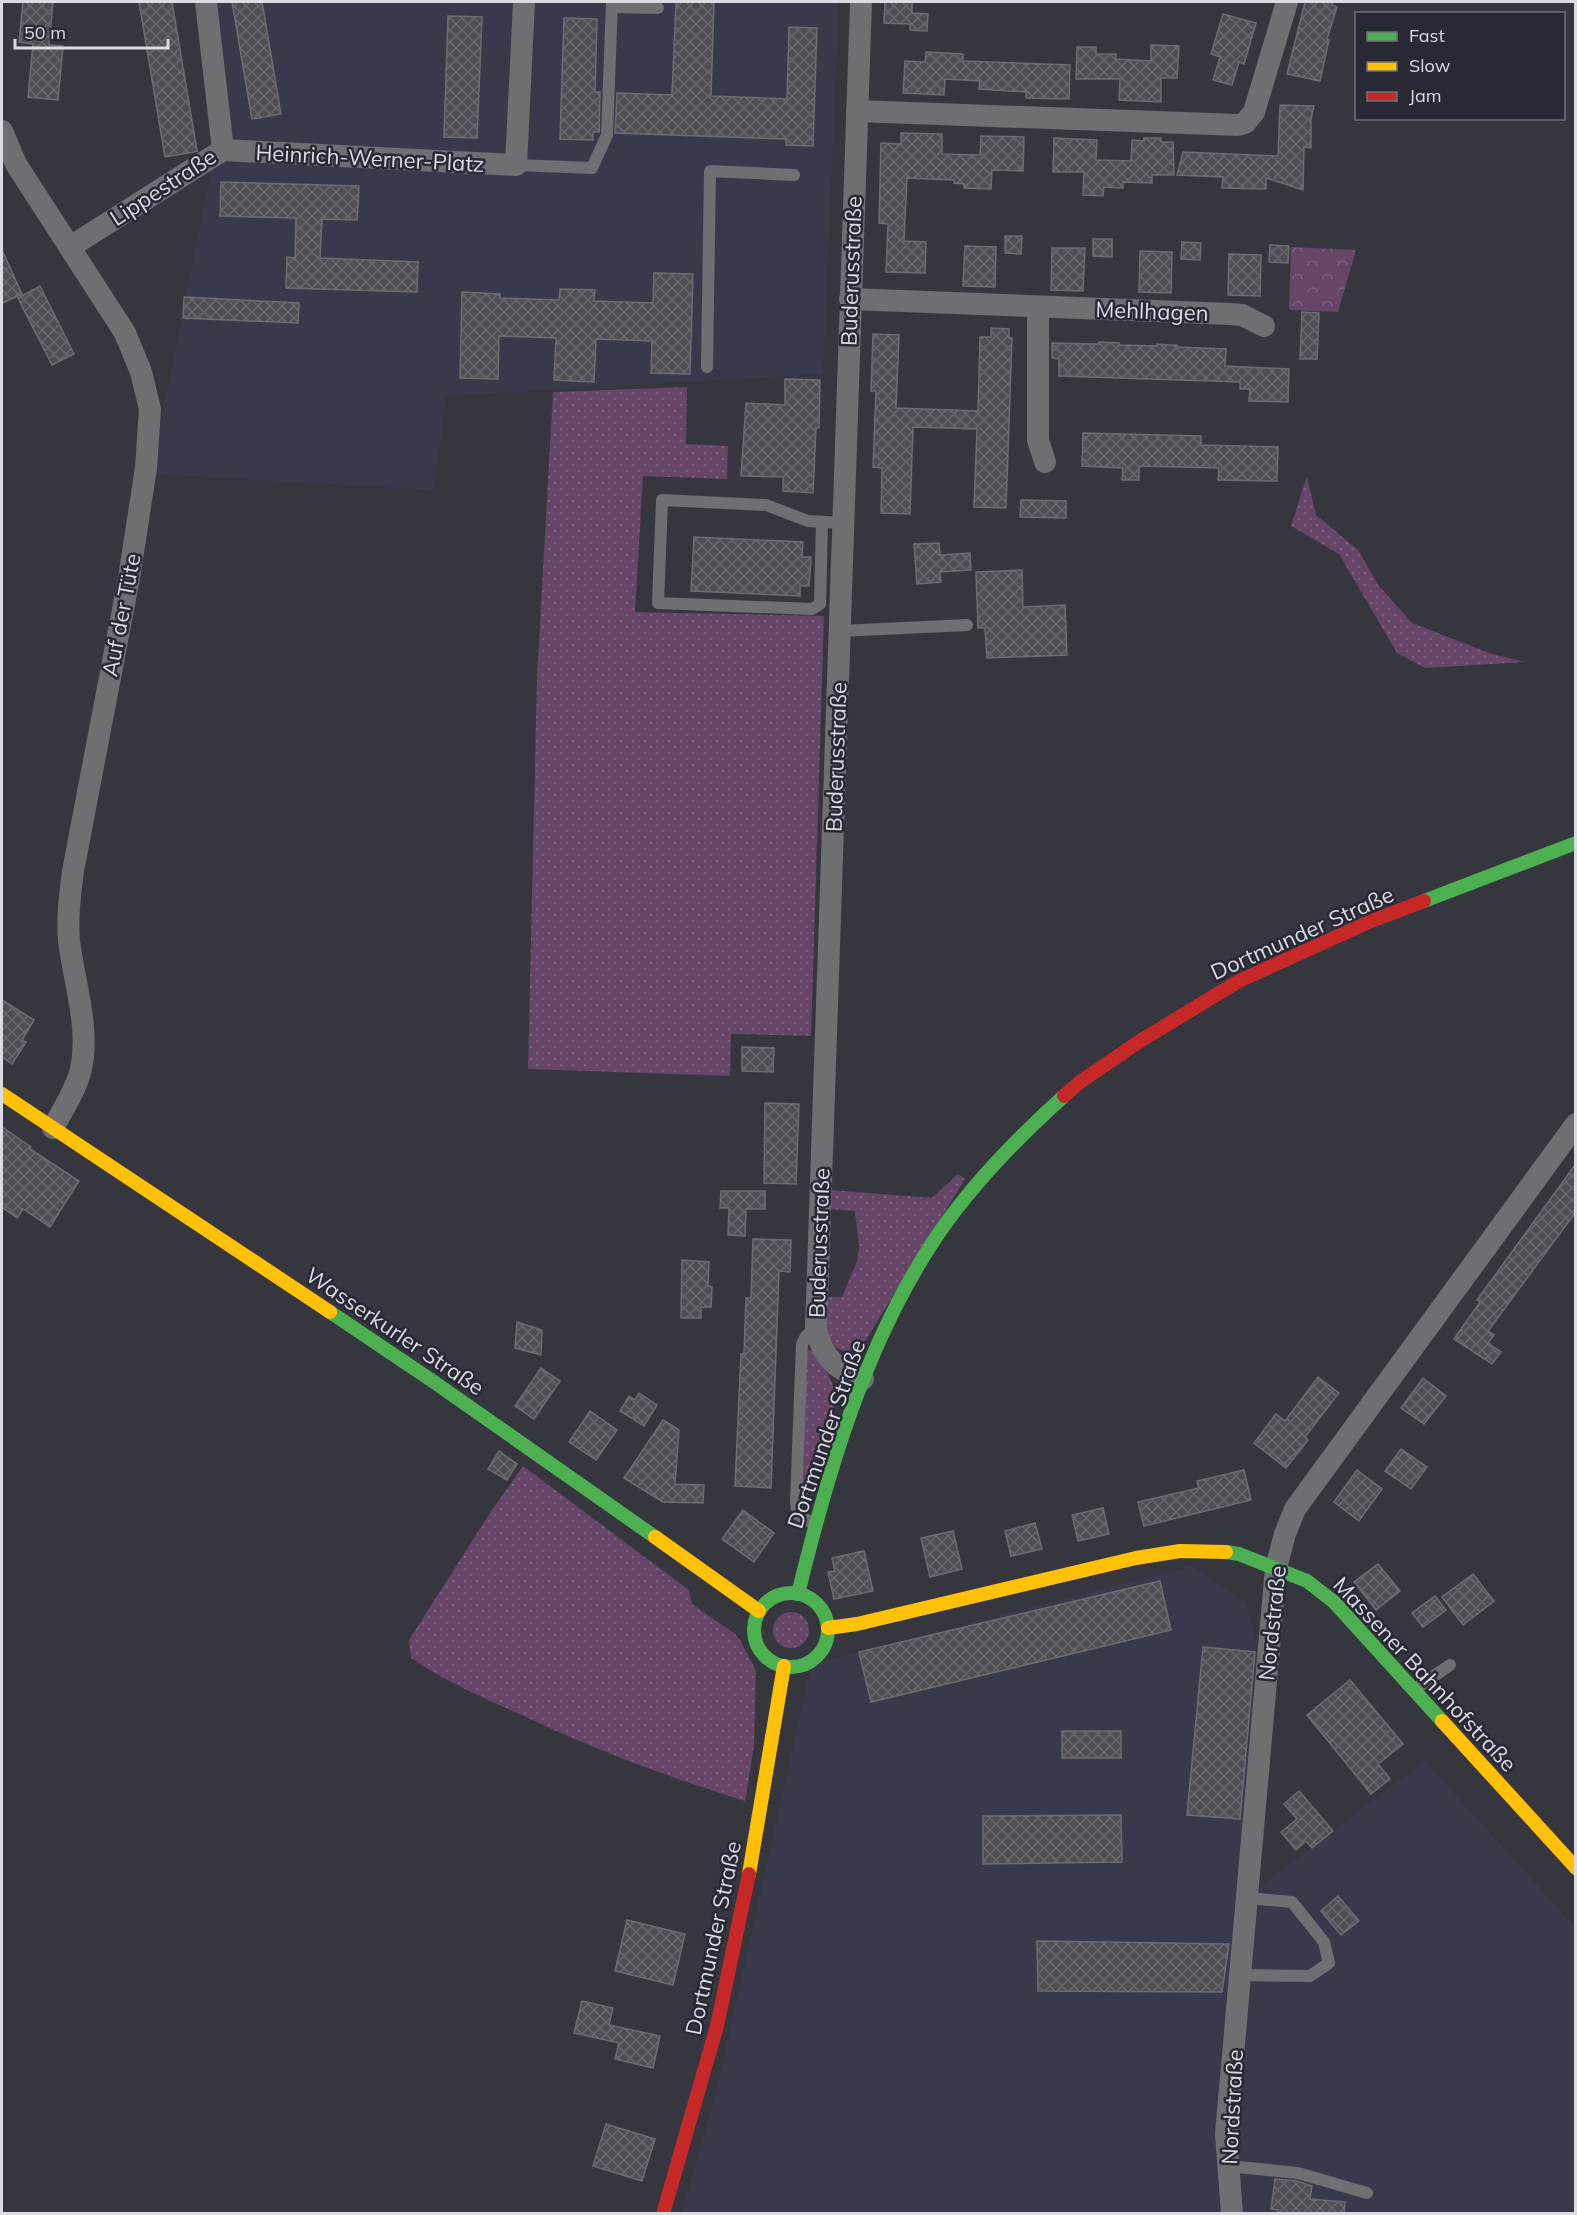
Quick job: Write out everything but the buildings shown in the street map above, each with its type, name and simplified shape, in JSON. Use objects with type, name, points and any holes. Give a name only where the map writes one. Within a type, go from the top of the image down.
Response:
[{"type":"main road","name":"Dortmunder Straße","points":[[798,1594],[843,1435],[863,1379],[899,1300],[932,1245],[972,1190],[1025,1131],[1080,1082],[1140,1041],[1239,981],[1369,922],[1575,843]]},
{"type":"main road","name":"Wasserkurler Straße","points":[[2,1094],[444,1389],[759,1611]]},
{"type":"main road","name":"Massener Bahnhofstraße","points":[[828,1628],[858,1624],[1079,1570],[1180,1551],[1239,1554],[1307,1581],[1334,1602],[1575,1868]]},
{"type":"main road","points":[[783,1594],[798,1594],[809,1597],[818,1605],[827,1620],[828,1628],[823,1649],[813,1660],[799,1666],[784,1666],[771,1661],[761,1651],[755,1638],[755,1624],[759,1611],[770,1600],[783,1594]]},
{"type":"main road","name":"Dortmunder Straße","points":[[663,2214],[717,2026],[742,1916],[784,1666]]},
{"type":"street","name":"Lippestraße","points":[[70,248],[223,150],[206,2]]},
{"type":"street","points":[[516,165],[524,2]]},
{"type":"street","name":"Buderusstraße","points":[[861,2],[850,299],[833,522],[840,631],[816,1329],[820,1346],[830,1360],[845,1373],[863,1379]]},
{"type":"street","points":[[857,111],[1238,125],[1245,123],[1254,112],[1287,2]]},
{"type":"street","name":"Auf der Tüte","points":[[2,131],[16,164],[125,333],[141,372],[150,409],[146,468],[129,578],[77,848],[69,904],[69,941],[84,1035],[83,1058],[76,1086],[53,1128]]},
{"type":"street","name":"Heinrich-Werner-Platz","points":[[223,150],[516,165]]},
{"type":"street","name":"Mehlhagen","points":[[850,299],[1242,315],[1264,326]]},
{"type":"street","points":[[1038,308],[1038,440],[1045,462]]},
{"type":"street","name":"Nordstraße","points":[[1232,2214],[1226,2134],[1276,1568],[1285,1534],[1295,1509],[1575,1124]]},
{"type":"lane","points":[[516,165],[592,168],[607,135],[612,4],[658,8]]},
{"type":"lane","points":[[706,367],[710,171],[794,175]]},
{"type":"lane","points":[[662,500],[766,505],[808,521],[833,522],[820,604],[812,609],[658,603],[662,500]]},
{"type":"lane","points":[[840,631],[967,625]]},
{"type":"lane","points":[[816,1329],[806,1336],[802,1344],[796,1502],[798,1515],[817,1525]]},
{"type":"lane","points":[[1414,1689],[1450,1665]]},
{"type":"lane","points":[[1240,1975],[1310,1976],[1329,1963],[1324,1942],[1292,1902],[1247,1898]]},
{"type":"lane","points":[[1228,2166],[1298,2173],[1367,2193]]},
{"type":"shaded area","points":[[207,2],[839,2],[823,374],[446,396],[434,490],[154,474],[159,433],[215,149]]},
{"type":"shaded area","points":[[1191,1566],[1246,1602],[1258,1646],[1236,1905],[1425,1761],[1575,1927],[1575,2213],[681,2214],[716,2093],[811,1665]]},
{"type":"green space","points":[[1291,247],[1356,250],[1338,312],[1289,310]]},
{"type":"green space","points":[[687,387],[686,444],[728,446],[727,479],[643,476],[635,612],[824,616],[811,1036],[731,1034],[730,1076],[528,1069],[537,677],[553,392]]},
{"type":"green space","points":[[1307,476],[1316,515],[1358,550],[1379,586],[1412,623],[1492,654],[1526,662],[1425,668],[1397,653],[1339,554],[1291,526]]},
{"type":"green space","points":[[958,1174],[965,1179],[859,1351],[850,1353],[836,1348],[827,1334],[826,1297],[842,1297],[857,1261],[859,1247],[855,1211],[830,1209],[830,1190],[932,1198]]},
{"type":"green space","points":[[808,1350],[811,1350],[830,1379],[835,1400],[825,1443],[804,1503],[800,1496],[805,1357]]},
{"type":"green space","points":[[523,1466],[689,1590],[692,1604],[740,1640],[756,1671],[754,1746],[745,1801],[601,1750],[463,1688],[411,1658],[409,1640],[490,1513]]},
{"type":"green space","points":[[791,1612],[804,1617],[809,1630],[804,1643],[791,1648],[778,1643],[773,1630],[778,1617]]},
{"type":"traffic: fast","points":[[1424,901],[1576,843]]},
{"type":"traffic: fast","points":[[798,1594],[835,1458],[850,1414],[867,1369],[907,1285],[931,1245],[960,1204],[1010,1148],[1064,1096]]},
{"type":"traffic: fast","points":[[330,1312],[655,1537]]},
{"type":"traffic: fast","points":[[1226,1552],[1239,1554],[1307,1581],[1334,1602],[1442,1721]]},
{"type":"traffic: fast","points":[[791,1593],[805,1596],[817,1604],[825,1616],[828,1630],[825,1644],[817,1656],[805,1664],[791,1667],[777,1664],[765,1656],[757,1644],[754,1630],[757,1616],[765,1604],[777,1596],[791,1593]]},
{"type":"traffic: slow","points":[[2,1094],[330,1312]]},
{"type":"traffic: slow","points":[[655,1537],[759,1611]]},
{"type":"traffic: slow","points":[[828,1628],[857,1624],[1136,1558],[1180,1551],[1226,1552]]},
{"type":"traffic: slow","points":[[749,1874],[784,1666]]},
{"type":"traffic: slow","points":[[1442,1721],[1576,1868]]},
{"type":"traffic: jam","points":[[1064,1096],[1080,1082],[1140,1041],[1239,981],[1369,922],[1424,901]]},
{"type":"traffic: jam","points":[[663,2214],[717,2026],[749,1874]]}]
